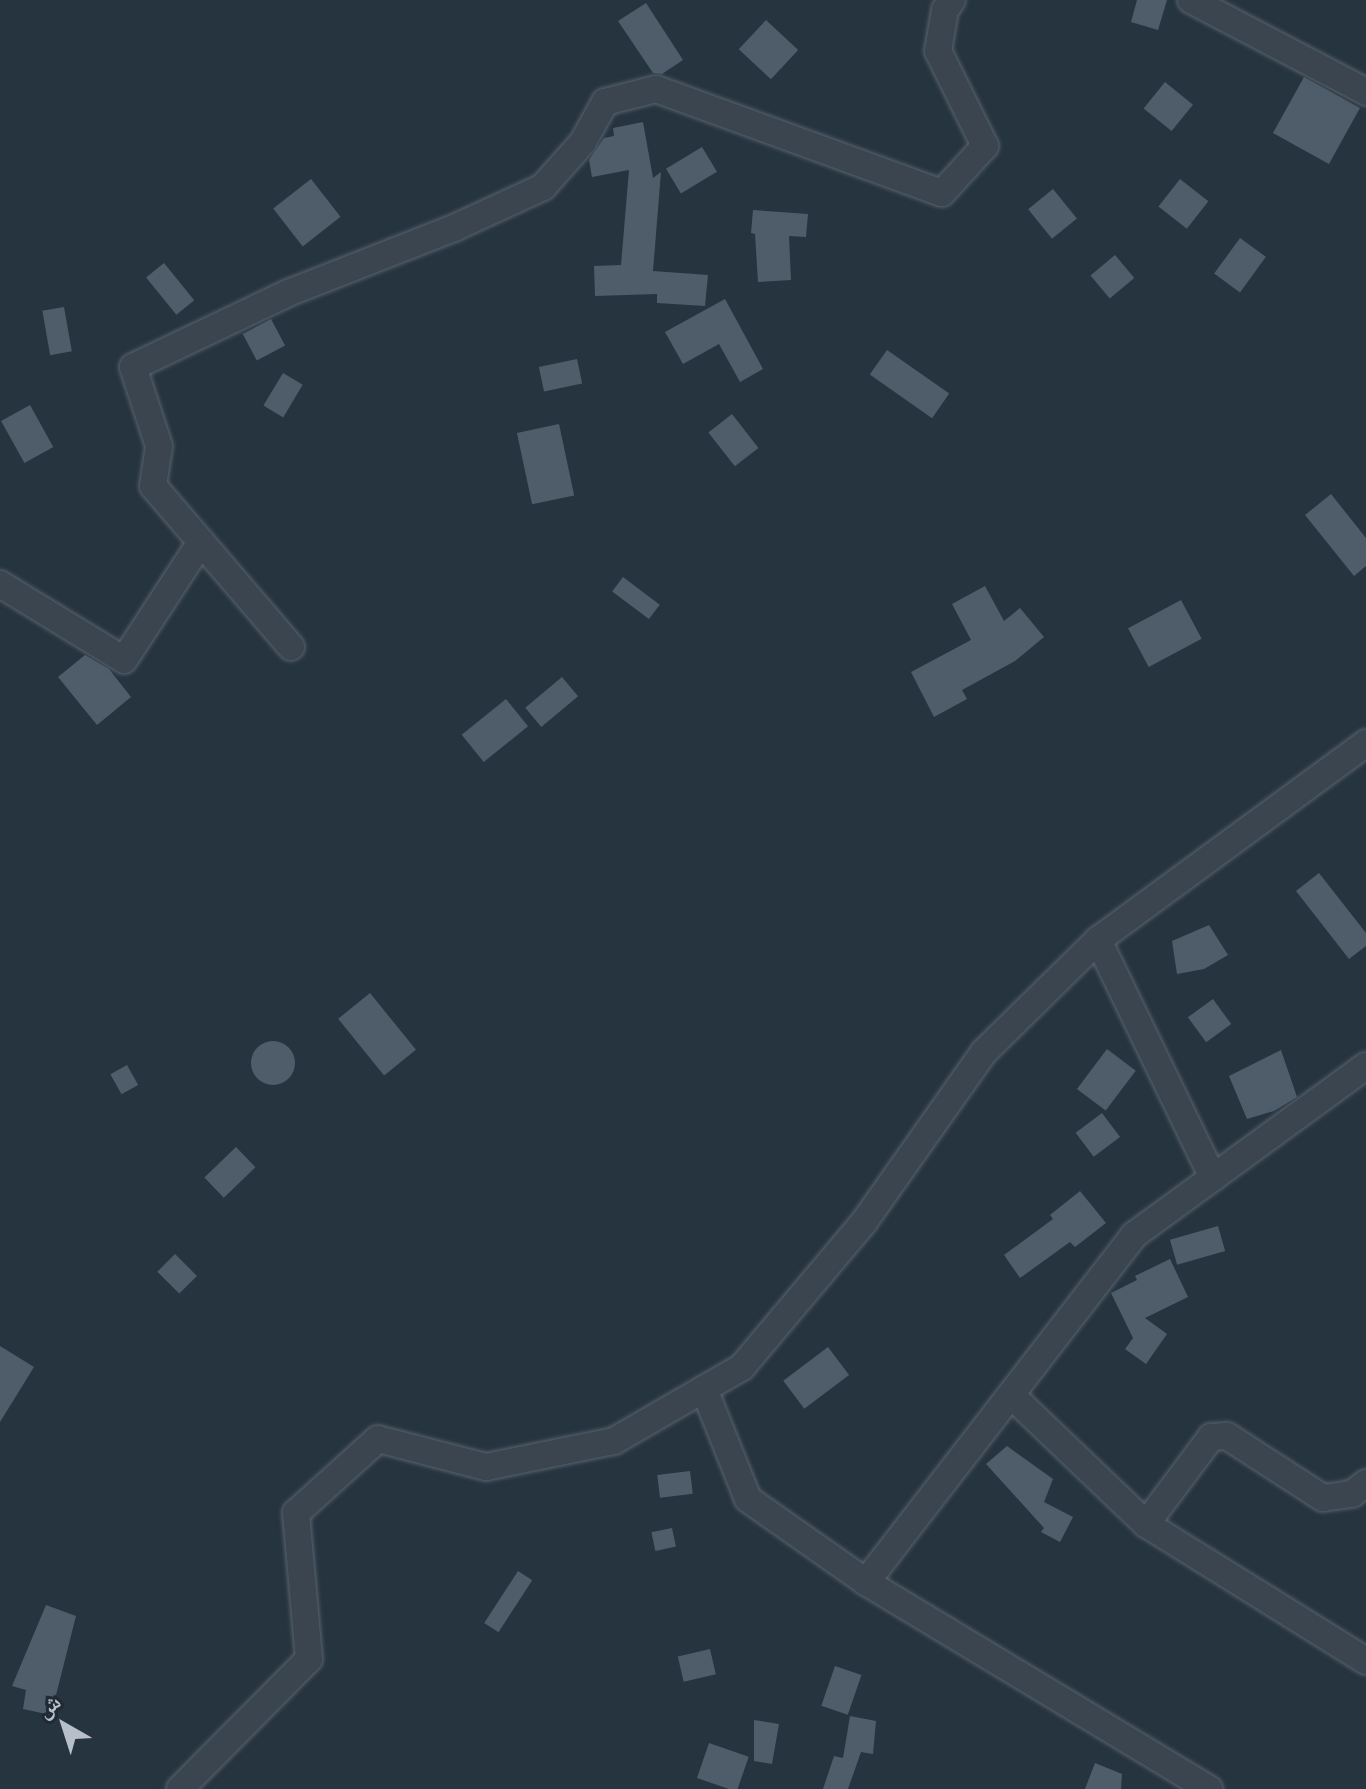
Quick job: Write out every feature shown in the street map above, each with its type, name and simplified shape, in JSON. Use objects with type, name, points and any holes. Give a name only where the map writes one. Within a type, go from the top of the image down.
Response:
[{"type":"street","points":[[291,647],[153,486],[159,446],[133,367],[288,293],[454,228],[543,187],[583,142],[605,102],[656,89],[942,193],[985,146],[938,51],[945,10],[952,0]]},
{"type":"street","points":[[1191,0],[1366,92]]},
{"type":"street","points":[[0,584],[124,660],[201,542]]},
{"type":"street","points":[[180,1789],[309,1659],[296,1513],[378,1439],[486,1467],[614,1441],[742,1367],[864,1222],[984,1052],[1098,940],[1366,743]]},
{"type":"street","points":[[1098,940],[1213,1178]]},
{"type":"street","points":[[866,1582],[1134,1235],[1366,1066]]},
{"type":"street","points":[[704,1389],[748,1499],[866,1582],[1209,1789]]},
{"type":"street","points":[[1011,1395],[1146,1524],[1366,1661]]},
{"type":"street","points":[[1146,1524],[1211,1437],[1227,1436],[1323,1498],[1352,1494],[1366,1483]]},
{"type":"building","points":[[1137,0],[1167,0],[1158,30],[1131,22]]},
{"type":"building","points":[[646,3],[683,60],[662,74],[653,73],[618,21]]},
{"type":"building","points":[[766,20],[798,50],[771,79],[739,49]]},
{"type":"building","points":[[1304,77],[1360,108],[1329,164],[1273,133]]},
{"type":"building","points":[[1165,82],[1193,105],[1172,131],[1144,108]]},
{"type":"building","points":[[643,122],[653,178],[661,172],[653,271],[708,275],[705,306],[657,303],[657,294],[595,296],[594,266],[621,265],[629,170],[592,177],[589,160],[604,138],[614,136],[613,128]]},
{"type":"building","points":[[702,147],[717,172],[681,193],[666,169]]},
{"type":"building","points":[[311,179],[341,217],[303,246],[273,209]]},
{"type":"building","points":[[1180,179],[1208,201],[1187,229],[1158,207]]},
{"type":"building","points":[[1053,189],[1077,219],[1052,239],[1028,209]]},
{"type":"building","points":[[753,210],[808,214],[806,237],[789,236],[791,280],[758,282],[755,234],[751,233]]},
{"type":"building","points":[[1240,238],[1266,257],[1240,292],[1214,274]]},
{"type":"building","points":[[1115,255],[1134,278],[1110,299],[1090,276]]},
{"type":"building","points":[[164,263],[194,300],[176,315],[146,277]]},
{"type":"building","points":[[725,299],[763,369],[740,382],[719,344],[683,364],[665,332]]},
{"type":"building","points":[[64,307],[72,351],[50,355],[42,311]]},
{"type":"building","points":[[271,319],[285,345],[257,361],[243,334]]},
{"type":"building","points":[[887,350],[949,394],[932,418],[870,375]]},
{"type":"building","points":[[577,359],[582,383],[544,392],[539,367]]},
{"type":"building","points":[[283,373],[303,385],[283,417],[263,406]]},
{"type":"building","points":[[30,405],[53,447],[24,463],[1,421]]},
{"type":"building","points":[[732,414],[758,448],[735,466],[708,432]]},
{"type":"building","points":[[559,424],[574,495],[532,504],[517,433]]},
{"type":"building","points":[[1331,494],[1366,538],[1366,566],[1354,576],[1305,515]]},
{"type":"building","points":[[623,577],[660,605],[649,619],[612,591]]},
{"type":"building","points":[[985,586],[1004,621],[1020,608],[1044,637],[1015,661],[962,690],[967,699],[934,717],[911,672],[971,640],[952,604]]},
{"type":"building","points":[[1181,600],[1202,639],[1149,667],[1128,628]]},
{"type":"building","points":[[85,655],[109,669],[131,697],[97,725],[58,677]]},
{"type":"building","points":[[562,677],[578,696],[541,727],[525,708]]},
{"type":"building","points":[[506,699],[528,726],[484,762],[462,735]]},
{"type":"building","points":[[1319,873],[1366,933],[1366,946],[1349,959],[1296,891]]},
{"type":"building","points":[[1209,925],[1228,955],[1204,969],[1177,974],[1172,941]]},
{"type":"building","points":[[370,993],[416,1050],[384,1076],[338,1019]]},
{"type":"building","points":[[1213,999],[1231,1024],[1206,1042],[1188,1017]]},
{"type":"building","points":[[273,1041],[289,1047],[295,1063],[289,1079],[273,1085],[257,1079],[251,1063],[257,1047]]},
{"type":"building","points":[[1107,1049],[1136,1071],[1106,1111],[1077,1089]]},
{"type":"building","points":[[1281,1050],[1297,1097],[1274,1111],[1247,1119],[1229,1076]]},
{"type":"building","points":[[127,1065],[138,1085],[122,1094],[110,1074]]},
{"type":"building","points":[[1102,1113],[1120,1137],[1094,1157],[1076,1133]]},
{"type":"building","points":[[236,1147],[255,1167],[224,1198],[204,1178]]},
{"type":"building","points":[[1080,1191],[1106,1223],[1075,1247],[1070,1242],[1020,1278],[1004,1255],[1053,1219],[1050,1215]]},
{"type":"building","points":[[1218,1226],[1225,1251],[1177,1265],[1170,1240]]},
{"type":"building","points":[[175,1254],[197,1276],[179,1294],[157,1272]]},
{"type":"building","points":[[1170,1259],[1188,1297],[1145,1318],[1167,1334],[1146,1364],[1125,1349],[1133,1338],[1111,1293],[1137,1280],[1135,1276]]},
{"type":"building","points":[[0,1346],[34,1367],[0,1422]]},
{"type":"building","points":[[828,1347],[849,1375],[804,1409],[783,1381]]},
{"type":"building","points":[[1007,1446],[1053,1479],[1044,1502],[1073,1517],[1060,1542],[1041,1532],[1044,1528],[986,1464]]},
{"type":"building","points":[[690,1471],[693,1494],[660,1498],[657,1475]]},
{"type":"building","points":[[672,1528],[676,1547],[655,1551],[651,1532]]},
{"type":"building","points":[[518,1571],[532,1580],[498,1632],[484,1623]]},
{"type":"building","points":[[46,1605],[76,1616],[51,1715],[23,1709],[26,1690],[12,1686]]},
{"type":"building","points":[[710,1649],[716,1674],[684,1682],[678,1656]]},
{"type":"building","points":[[835,1666],[861,1675],[848,1715],[821,1706]]},
{"type":"building","points":[[850,1716],[876,1721],[873,1754],[861,1752],[848,1789],[823,1789],[834,1756],[843,1758]]},
{"type":"building","points":[[754,1720],[779,1724],[772,1764],[754,1761]]},
{"type":"building","points":[[709,1743],[749,1757],[738,1789],[697,1778]]},
{"type":"building","points":[[1095,1763],[1122,1774],[1121,1789],[1085,1789]]}]
